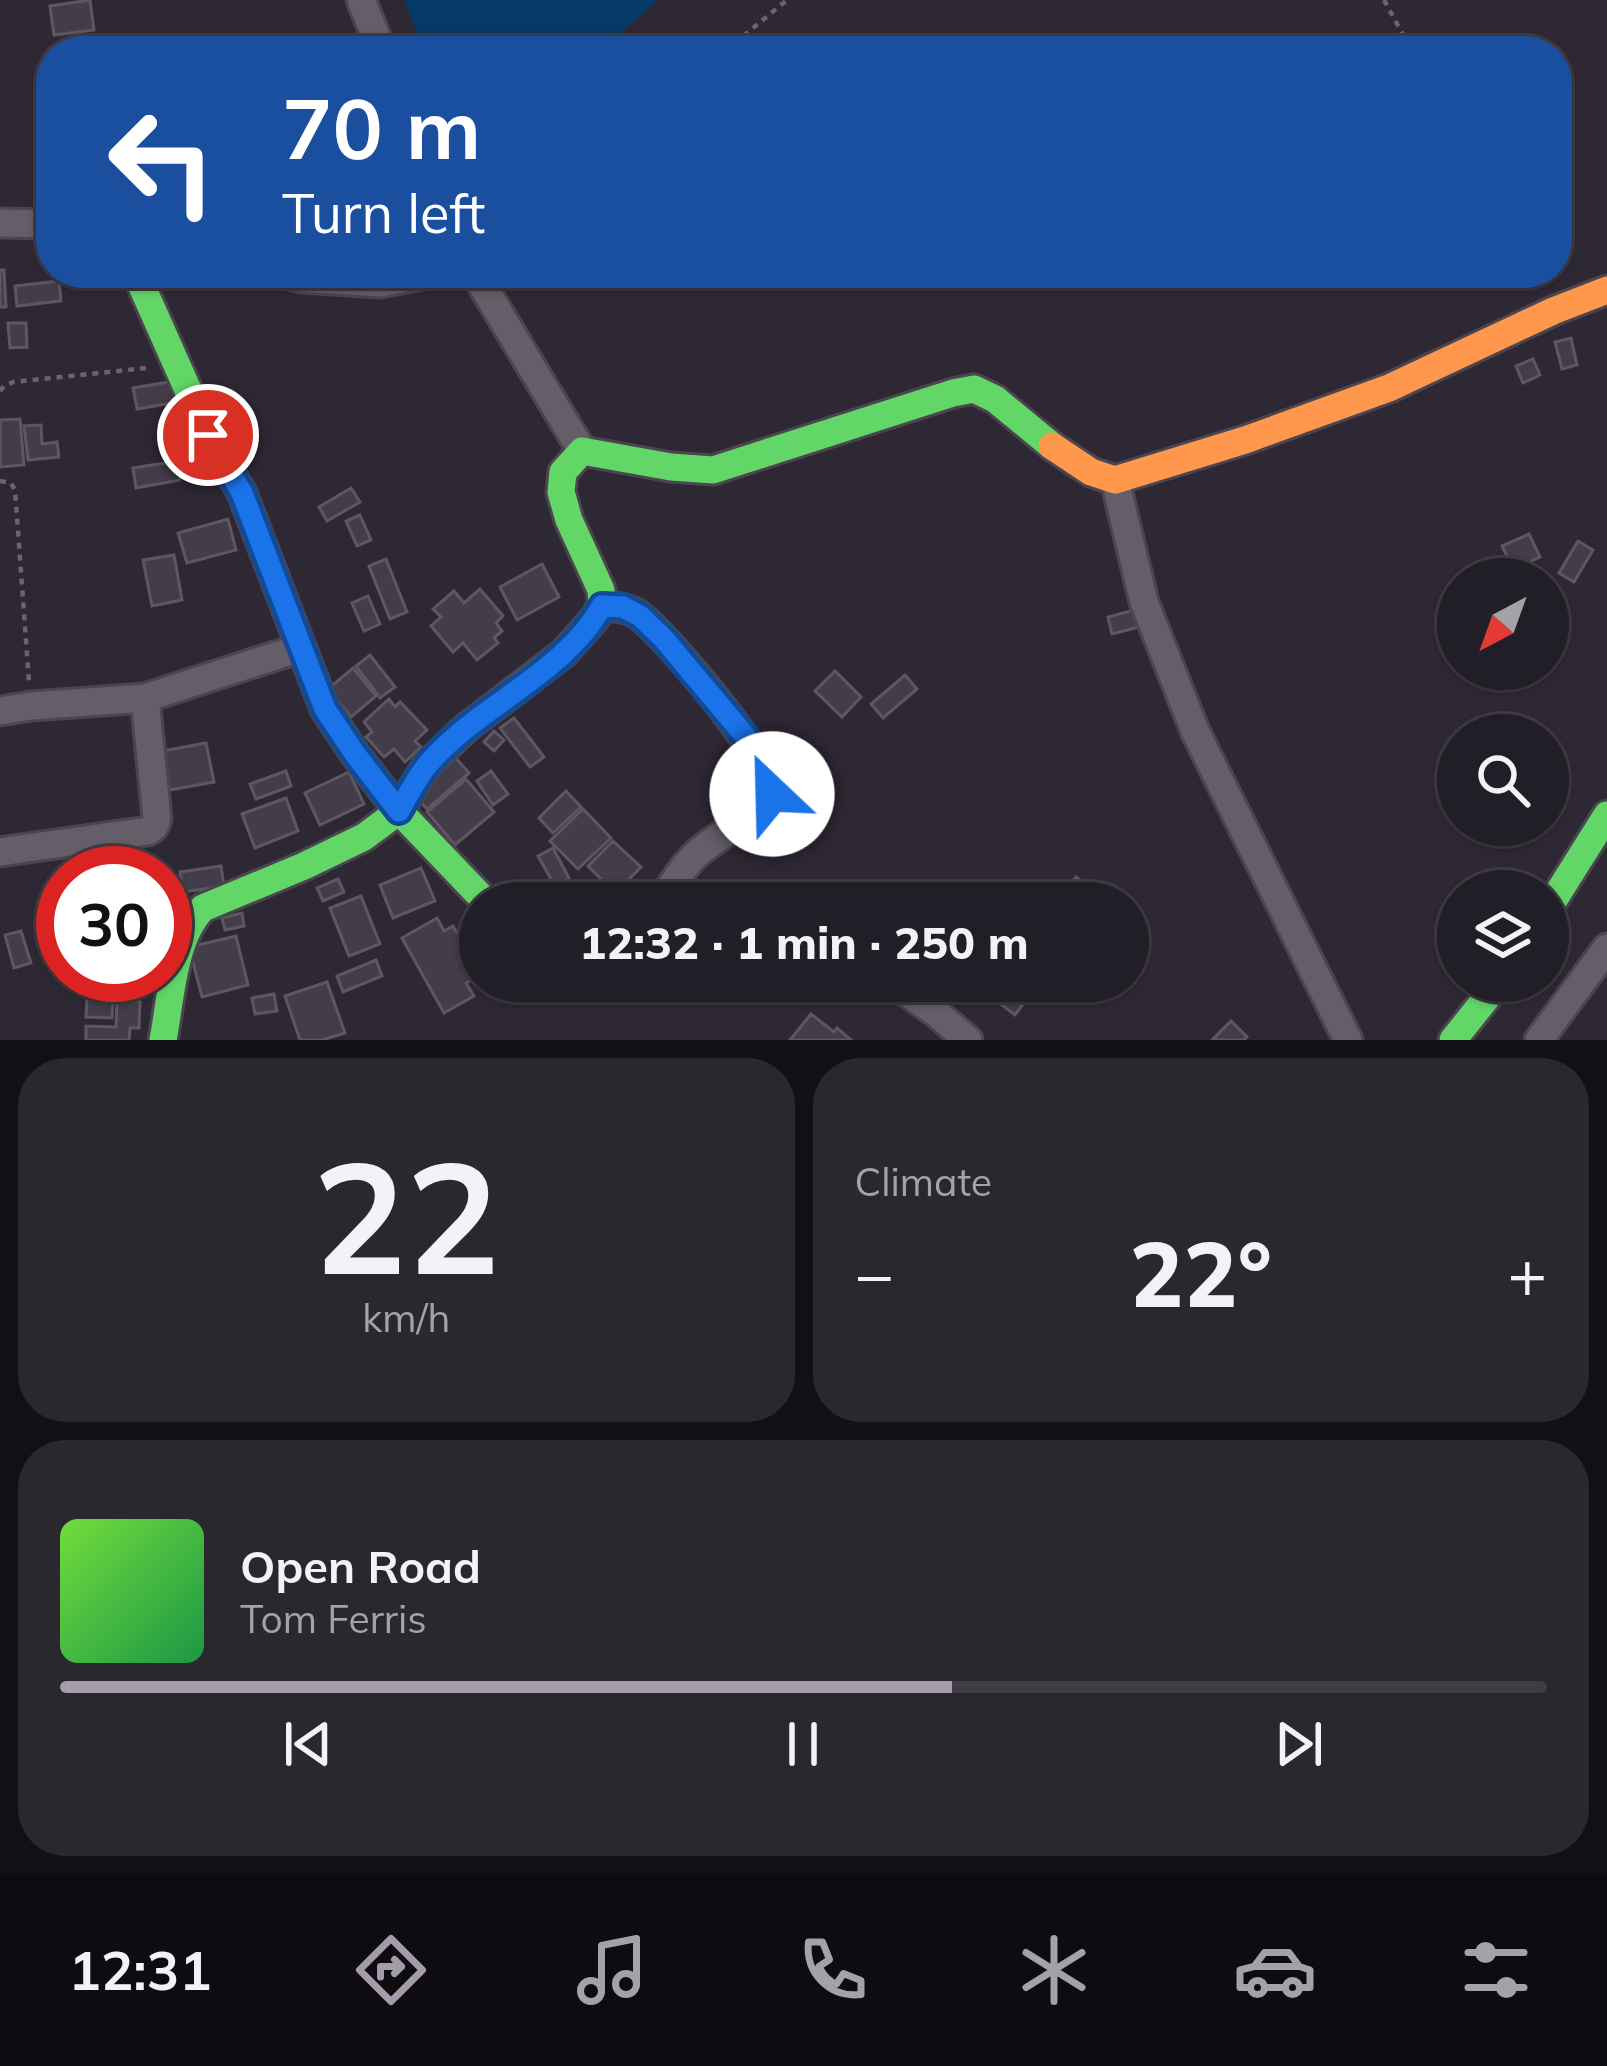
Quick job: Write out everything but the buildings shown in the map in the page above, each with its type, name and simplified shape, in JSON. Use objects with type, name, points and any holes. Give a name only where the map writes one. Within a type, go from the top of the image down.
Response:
[{"type":"street","points":[[362,0],[376,36]]},
{"type":"street","points":[[0,224],[36,224]]},
{"type":"street","points":[[143,288],[208,435],[242,493],[325,709],[399,811],[467,882]]},
{"type":"street","points":[[484,288],[582,451]]},
{"type":"street","points":[[163,1040],[190,920],[203,908],[364,837],[399,811],[427,765],[563,652],[595,618],[602,606],[601,590],[562,499],[560,480],[568,462],[582,451],[713,470],[974,389],[1091,472],[1115,480],[1389,388],[1607,290]]},
{"type":"street","points":[[1115,480],[1144,602],[1195,730],[1348,1040]]},
{"type":"street","points":[[602,606],[623,607],[663,638],[746,737],[772,782],[772,794],[763,806],[695,854],[675,882]]},
{"type":"street","points":[[0,711],[145,698],[300,648]]},
{"type":"street","points":[[0,852],[154,827],[158,819],[145,698]]},
{"type":"street","points":[[1569,876],[1607,815]]},
{"type":"street","points":[[1539,1040],[1607,948]]},
{"type":"street","points":[[921,1002],[968,1040]]},
{"type":"street","points":[[1453,1040],[1483,1002]]},
{"type":"path","points":[[743,36],[787,0]]},
{"type":"path","points":[[1384,0],[1404,36]]},
{"type":"path","points":[[0,392],[13,382],[176,364]]},
{"type":"path","points":[[0,481],[11,483],[15,490],[31,706]]},
{"type":"water","points":[[404,0],[658,0],[617,36],[418,36]]},
{"type":"traffic: fast","points":[[143,288],[208,435],[242,493],[325,709],[399,811],[467,882]]},
{"type":"traffic: fast","points":[[163,1040],[179,952],[203,908],[364,837],[399,811],[427,765],[466,728],[564,653],[595,618],[602,606],[601,590],[561,492],[563,472],[582,451],[713,470],[974,389],[995,399],[1052,446]]},
{"type":"traffic: fast","points":[[1569,876],[1607,815]]},
{"type":"traffic: fast","points":[[1453,1040],[1483,1002]]},
{"type":"traffic: slow","points":[[1052,446],[1091,472],[1115,480],[1389,388],[1607,290]]},
{"type":"route","points":[[208,435],[242,493],[325,709],[399,811],[427,765],[563,652],[602,606],[623,607],[663,638],[746,737],[772,782],[772,794]]}]
